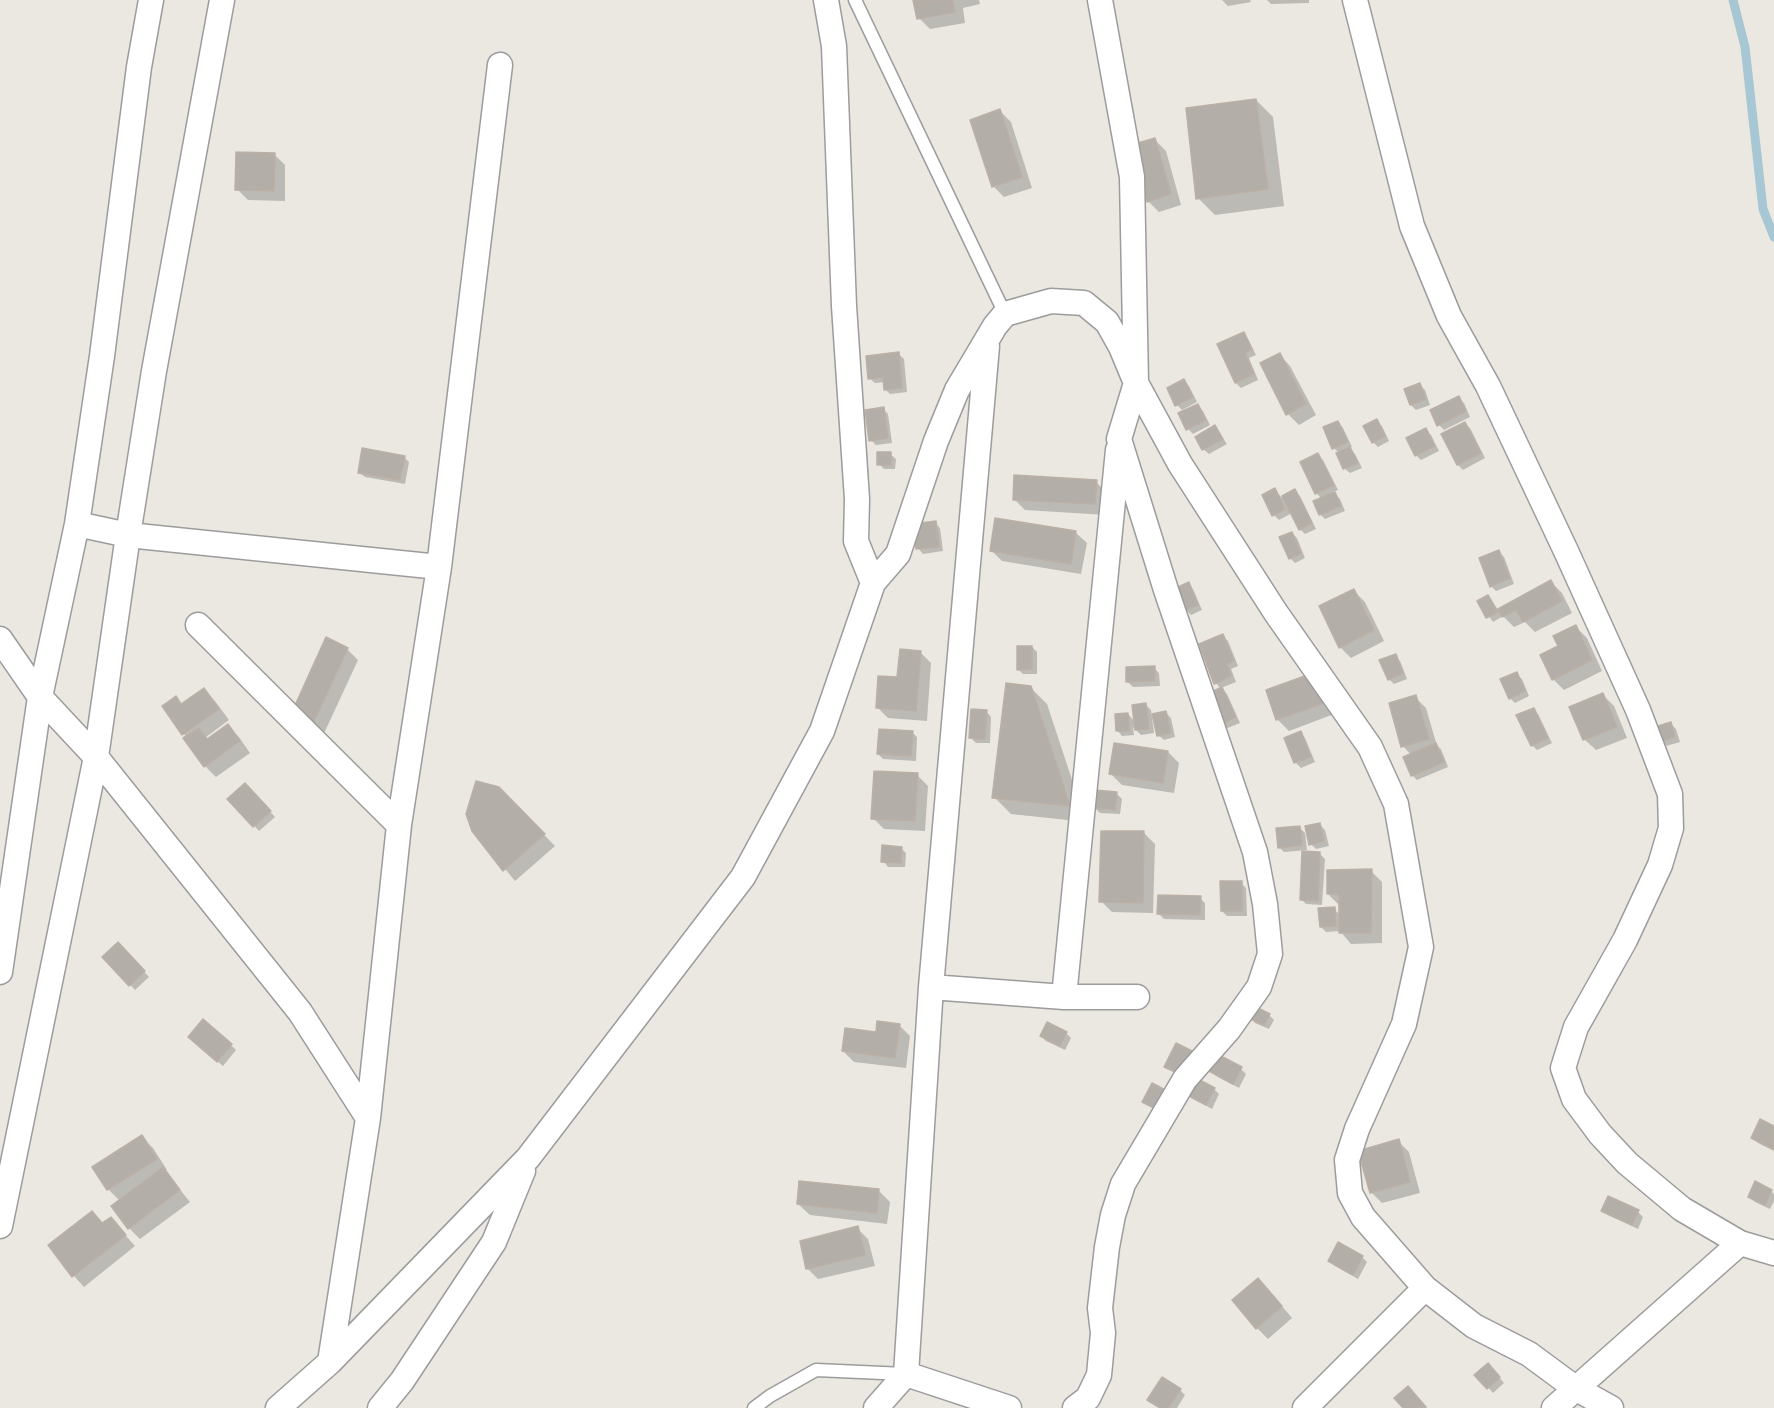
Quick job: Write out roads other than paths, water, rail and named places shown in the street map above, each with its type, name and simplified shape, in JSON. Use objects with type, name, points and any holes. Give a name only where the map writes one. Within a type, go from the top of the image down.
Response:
[{"type":"street","points":[[1,965],[40,697],[77,524],[102,356],[139,68],[151,0]]},
{"type":"street","points":[[0,1226],[96,757],[154,371],[222,0]]},
{"type":"street","points":[[826,0],[834,46],[844,306],[857,499],[856,541],[873,583]]},
{"type":"street","points":[[1064,997],[1119,439],[1136,382],[1132,177],[1100,0]]},
{"type":"street","points":[[1355,0],[1412,226],[1449,316],[1488,386],[1566,551],[1638,710],[1670,794],[1671,828],[1660,866],[1625,940],[1576,1027],[1563,1068],[1574,1099],[1600,1134],[1627,1163],[1682,1209],[1740,1243],[1774,1253]]},
{"type":"street","points":[[330,1362],[368,1118],[399,825],[439,567],[500,65]]},
{"type":"street","points":[[278,1408],[330,1362],[528,1158],[743,877],[822,731],[873,583],[898,554],[936,441],[957,390],[1005,314],[1051,301],[1084,303],[1107,322],[1180,464],[1276,613],[1370,747],[1395,804],[1421,947],[1404,1024],[1357,1128],[1347,1160],[1350,1193],[1363,1217],[1425,1288],[1474,1326],[1529,1354],[1575,1388],[1611,1408]]},
{"type":"street","points":[[876,1408],[906,1374],[931,987],[987,341]]},
{"type":"street","points":[[1075,1408],[1088,1398],[1099,1375],[1103,1333],[1100,1308],[1107,1247],[1113,1215],[1123,1184],[1185,1079],[1229,1029],[1259,987],[1269,954],[1265,904],[1255,852],[1166,590],[1119,439]]},
{"type":"street","points":[[77,524],[128,535],[439,567]]},
{"type":"street","points":[[198,625],[399,825]]},
{"type":"street","points":[[0,639],[40,697],[96,757],[300,1012],[368,1118]]},
{"type":"street","points":[[931,987],[1064,997],[1137,997]]},
{"type":"street","points":[[380,1408],[402,1381],[494,1242],[528,1158]]},
{"type":"street","points":[[1554,1408],[1740,1243]]},
{"type":"street","points":[[1305,1408],[1425,1288]]},
{"type":"street","points":[[906,1374],[1009,1408]]},
{"type":"lane","points":[[855,0],[1005,314]]},
{"type":"lane","points":[[754,1408],[770,1396],[816,1370],[906,1374]]},
{"type":"waterway","points":[[1733,0],[1745,47],[1763,209],[1774,237]]}]
